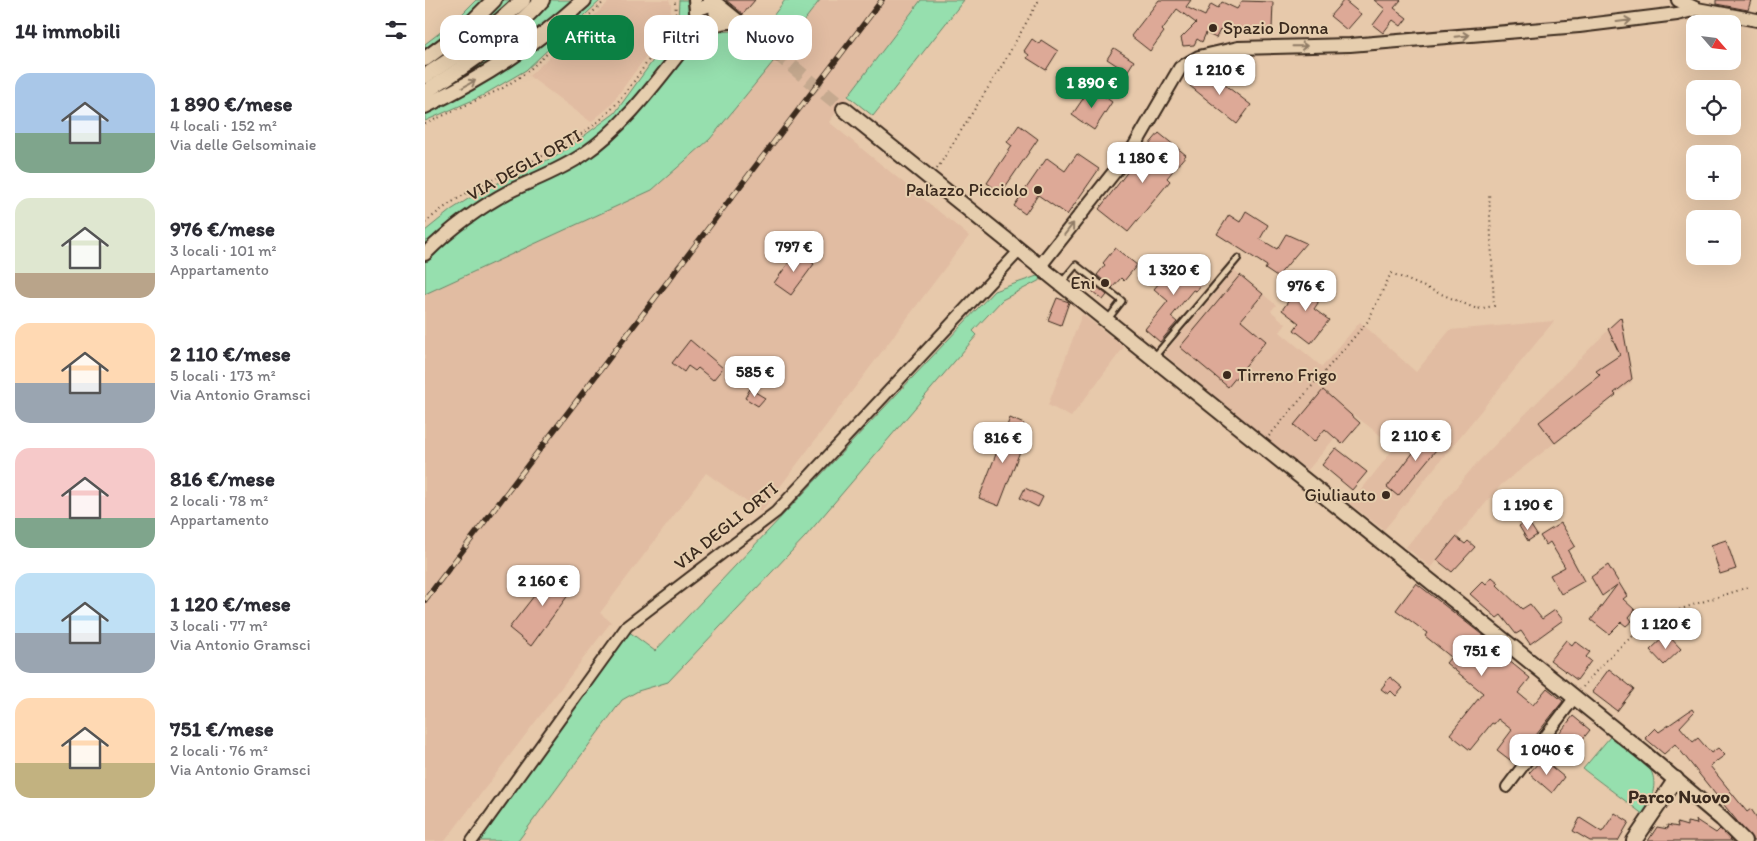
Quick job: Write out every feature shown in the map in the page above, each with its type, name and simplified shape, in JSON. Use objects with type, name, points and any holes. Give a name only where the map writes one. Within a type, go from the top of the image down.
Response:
[{"type":"main road","points":[[425,59],[464,30],[494,0]]},
{"type":"main road","points":[[425,76],[475,43],[523,0]]},
{"type":"main road","points":[[425,92],[511,31],[542,0]]},
{"type":"main road","points":[[425,106],[519,54],[560,22],[584,0]]},
{"type":"main road","points":[[713,1],[730,15]]},
{"type":"main road","points":[[844,109],[1676,779],[1744,841]]},
{"type":"main road","points":[[1634,841],[1676,779]]},
{"type":"street","points":[[1678,0],[1697,9],[1757,20]]},
{"type":"street","points":[[696,5],[713,1],[715,15]]},
{"type":"street","points":[[1039,267],[1134,147],[1180,68],[1199,57],[1239,48],[1350,45],[1579,26],[1677,14],[1697,9]]},
{"type":"street","name":"VIA DEGLI ORTI","points":[[425,254],[461,222],[485,206],[511,191],[563,167],[607,136],[625,120],[674,60]]},
{"type":"street","name":"VIA DEGLI ORTI","points":[[472,841],[627,626],[776,512],[1019,251]]},
{"type":"street","points":[[1507,787],[1575,697]]},
{"type":"lane","points":[[1153,358],[1238,258]]},
{"type":"lane","points":[[1060,284],[1076,265],[1122,301],[1106,321]]},
{"type":"path","points":[[425,124],[489,96],[527,72],[606,0]]},
{"type":"path","points":[[425,223],[435,214],[479,187],[564,146],[595,125],[612,109],[667,34],[673,18],[674,0]]},
{"type":"path","points":[[930,180],[1003,64],[1039,0]]},
{"type":"path","points":[[1261,445],[1368,320],[1391,273],[1477,309],[1494,306],[1489,192]]},
{"type":"path","points":[[1575,697],[1606,659],[1655,621],[1748,587]]},
{"type":"shaded area","points":[[611,0],[669,0],[671,5],[670,15],[644,15],[644,59],[609,107],[591,122],[529,76],[547,59],[634,60],[634,15],[595,15]]},
{"type":"shaded area","points":[[820,0],[921,0],[829,122],[969,236],[761,512],[706,473],[600,613],[611,622],[445,841],[425,841],[425,294],[652,190],[710,139],[775,60],[812,60],[812,15],[809,15]]},
{"type":"shaded area","points":[[1234,270],[1276,305],[1271,311],[1286,324],[1280,332],[1322,367],[1360,322],[1416,372],[1450,330],[1554,321],[1384,530],[1350,504],[1395,447],[1354,415],[1308,470],[1262,436],[1164,354]]},
{"type":"shaded area","points":[[1082,314],[1124,347],[1071,417],[1048,405]]},
{"type":"shaded area","points":[[1621,317],[1632,382],[1501,485],[1431,568],[1406,547],[1475,465]]},
{"type":"green space","points":[[476,0],[601,0],[585,15],[547,15],[547,50],[537,60],[537,15],[461,15]]},
{"type":"green space","points":[[679,0],[687,0],[689,15],[678,15]]},
{"type":"green space","points":[[785,0],[820,0],[808,15],[774,15]]},
{"type":"green space","points":[[921,0],[964,0],[873,116],[848,96]]},
{"type":"green space","points":[[728,31],[728,60],[770,60],[773,62],[710,139],[652,190],[425,294],[425,231],[451,210],[479,192],[558,155],[615,113],[653,60],[718,60],[719,32]]},
{"type":"green space","points":[[440,32],[440,60],[537,60],[526,70],[480,97],[425,121],[425,44]]},
{"type":"green space","points":[[1037,276],[1042,279],[1002,300],[973,331],[977,335],[805,537],[668,682],[638,691],[622,700],[518,841],[480,841],[628,631],[655,651],[994,291]]},
{"type":"green space","points":[[1610,737],[1642,760],[1653,776],[1654,786],[1651,799],[1644,815],[1583,769]]},
{"type":"building","points":[[726,0],[755,0],[743,14]]},
{"type":"building","points":[[1159,0],[1191,0],[1186,7],[1205,16],[1211,4],[1218,8],[1222,2],[1237,9],[1242,1],[1273,2],[1272,29],[1228,28],[1226,33],[1220,30],[1216,38],[1206,33],[1202,42],[1197,39],[1194,45],[1183,46],[1181,38],[1196,23],[1177,9],[1162,30],[1164,32],[1150,51],[1131,36]]},
{"type":"building","points":[[1344,0],[1361,14],[1347,30],[1330,16]]},
{"type":"building","points":[[1374,0],[1401,0],[1394,8],[1407,18],[1401,26],[1393,20],[1383,33],[1373,25],[1385,9]]},
{"type":"building","points":[[1716,0],[1751,0],[1748,10],[1716,4]]},
{"type":"building","points":[[1032,39],[1039,44],[1041,40],[1058,51],[1046,70],[1027,58],[1029,55],[1024,51]]},
{"type":"building","points":[[1114,48],[1134,61],[1127,72],[1107,59]]},
{"type":"building","points":[[1203,68],[1251,105],[1237,124],[1190,86]]},
{"type":"building","points":[[1091,87],[1112,102],[1094,130],[1072,115]]},
{"type":"building","points":[[1019,125],[1038,139],[1001,193],[987,183],[1012,146],[1007,142]]},
{"type":"building","points":[[1159,133],[1186,155],[1167,178],[1170,181],[1128,232],[1099,209],[1129,170],[1131,172],[1151,149],[1148,146]]},
{"type":"building","points":[[1077,154],[1099,169],[1067,215],[1038,195],[1025,214],[1014,206],[1047,158],[1065,171]]},
{"type":"building","points":[[1246,211],[1268,225],[1260,239],[1277,249],[1286,234],[1306,243],[1277,277],[1265,269],[1267,266],[1217,234],[1229,215],[1240,222]]},
{"type":"building","points":[[1115,248],[1137,265],[1124,281],[1121,278],[1112,288],[1097,275],[1105,265],[1103,263]]},
{"type":"building","points":[[797,251],[814,264],[791,295],[774,283]]},
{"type":"building","points":[[1181,257],[1207,278],[1196,291],[1193,290],[1171,317],[1177,322],[1160,342],[1145,329],[1168,301],[1154,289]]},
{"type":"building","points":[[1240,275],[1263,294],[1241,320],[1266,341],[1228,387],[1180,347]]},
{"type":"building","points":[[1303,281],[1316,291],[1318,303],[1314,309],[1329,320],[1311,343],[1294,330],[1299,323],[1282,310]]},
{"type":"building","points":[[1091,282],[1107,295],[1103,300],[1087,287]]},
{"type":"building","points":[[1057,298],[1069,302],[1061,325],[1048,320]]},
{"type":"building","points":[[1621,317],[1632,379],[1614,393],[1616,395],[1555,443],[1539,422],[1600,375],[1596,371],[1620,355],[1608,329]]},
{"type":"building","points":[[690,340],[723,368],[713,380],[698,368],[695,371],[688,366],[684,372],[672,363]]},
{"type":"building","points":[[750,389],[765,398],[758,406],[745,398]]},
{"type":"building","points":[[1323,390],[1360,423],[1342,444],[1325,429],[1314,442],[1294,425]]},
{"type":"building","points":[[1010,418],[1024,424],[1017,444],[1022,446],[999,506],[979,498]]},
{"type":"building","points":[[1432,428],[1445,439],[1398,496],[1387,487]]},
{"type":"building","points":[[1336,448],[1367,472],[1352,490],[1322,465]]},
{"type":"building","points":[[1025,488],[1043,497],[1038,507],[1020,498]]},
{"type":"building","points":[[1528,521],[1537,535],[1528,541],[1519,526]]},
{"type":"building","points":[[1561,523],[1575,546],[1568,551],[1584,581],[1561,594],[1550,575],[1565,567],[1550,542],[1546,545],[1540,536]]},
{"type":"building","points":[[1456,537],[1465,544],[1468,541],[1475,547],[1452,572],[1437,560]]},
{"type":"building","points":[[1726,540],[1736,569],[1720,574],[1711,545]]},
{"type":"building","points":[[1608,565],[1627,596],[1623,599],[1635,610],[1629,617],[1632,621],[1626,626],[1621,622],[1609,634],[1591,620],[1617,585],[1602,596],[1591,577]]},
{"type":"building","points":[[558,568],[577,583],[531,646],[509,628]]},
{"type":"building","points":[[1492,577],[1499,583],[1497,585],[1522,609],[1530,604],[1542,619],[1555,610],[1563,620],[1530,644],[1521,631],[1516,634],[1501,615],[1497,618],[1470,594],[1483,581],[1486,584]]},
{"type":"building","points":[[1416,583],[1499,648],[1497,651],[1530,678],[1518,693],[1533,705],[1547,688],[1563,701],[1514,763],[1497,750],[1512,730],[1498,719],[1494,724],[1492,723],[1470,750],[1450,734],[1483,693],[1446,663],[1451,657],[1425,636],[1427,633],[1396,610]]},
{"type":"building","points":[[1667,634],[1681,649],[1664,665],[1650,650]]},
{"type":"building","points":[[1566,640],[1572,645],[1575,641],[1590,652],[1586,657],[1591,661],[1577,680],[1550,660]]},
{"type":"building","points":[[1609,669],[1634,689],[1617,711],[1592,692]]},
{"type":"building","points":[[1390,677],[1403,688],[1396,696],[1391,691],[1388,694],[1381,689]]},
{"type":"building","points":[[1692,709],[1694,712],[1680,727],[1693,742],[1698,738],[1711,753],[1718,748],[1725,755],[1710,766],[1747,812],[1751,809],[1757,818],[1757,841],[1753,841],[1675,744],[1664,754],[1645,738],[1655,728],[1659,732]]},
{"type":"building","points":[[1573,716],[1590,730],[1569,756],[1552,743]]},
{"type":"building","points":[[1542,759],[1564,777],[1552,793],[1529,773]]},
{"type":"building","points":[[1615,813],[1629,822],[1618,841],[1590,841],[1573,831],[1580,818],[1602,832]]},
{"type":"building","points":[[1696,820],[1716,833],[1720,829],[1732,841],[1648,841],[1657,827],[1668,829],[1667,825],[1678,827],[1677,823],[1687,826],[1687,822],[1697,824]]},
{"type":"tunnel","points":[[784,60],[844,109]]},
{"type":"railway","points":[[425,600],[882,0]]},
{"type":"place","name":"Spazio Donna","points":[[1213,28]]},
{"type":"place","name":"Palazzo Picciolo","points":[[1038,190]]},
{"type":"place","name":"Eni","points":[[1105,283]]},
{"type":"place","name":"Tirreno Frigo","points":[[1227,375]]},
{"type":"place","name":"Giuliauto","points":[[1386,495]]},
{"type":"district","name":"Parco Nuovo","points":[[1679,796]]}]
